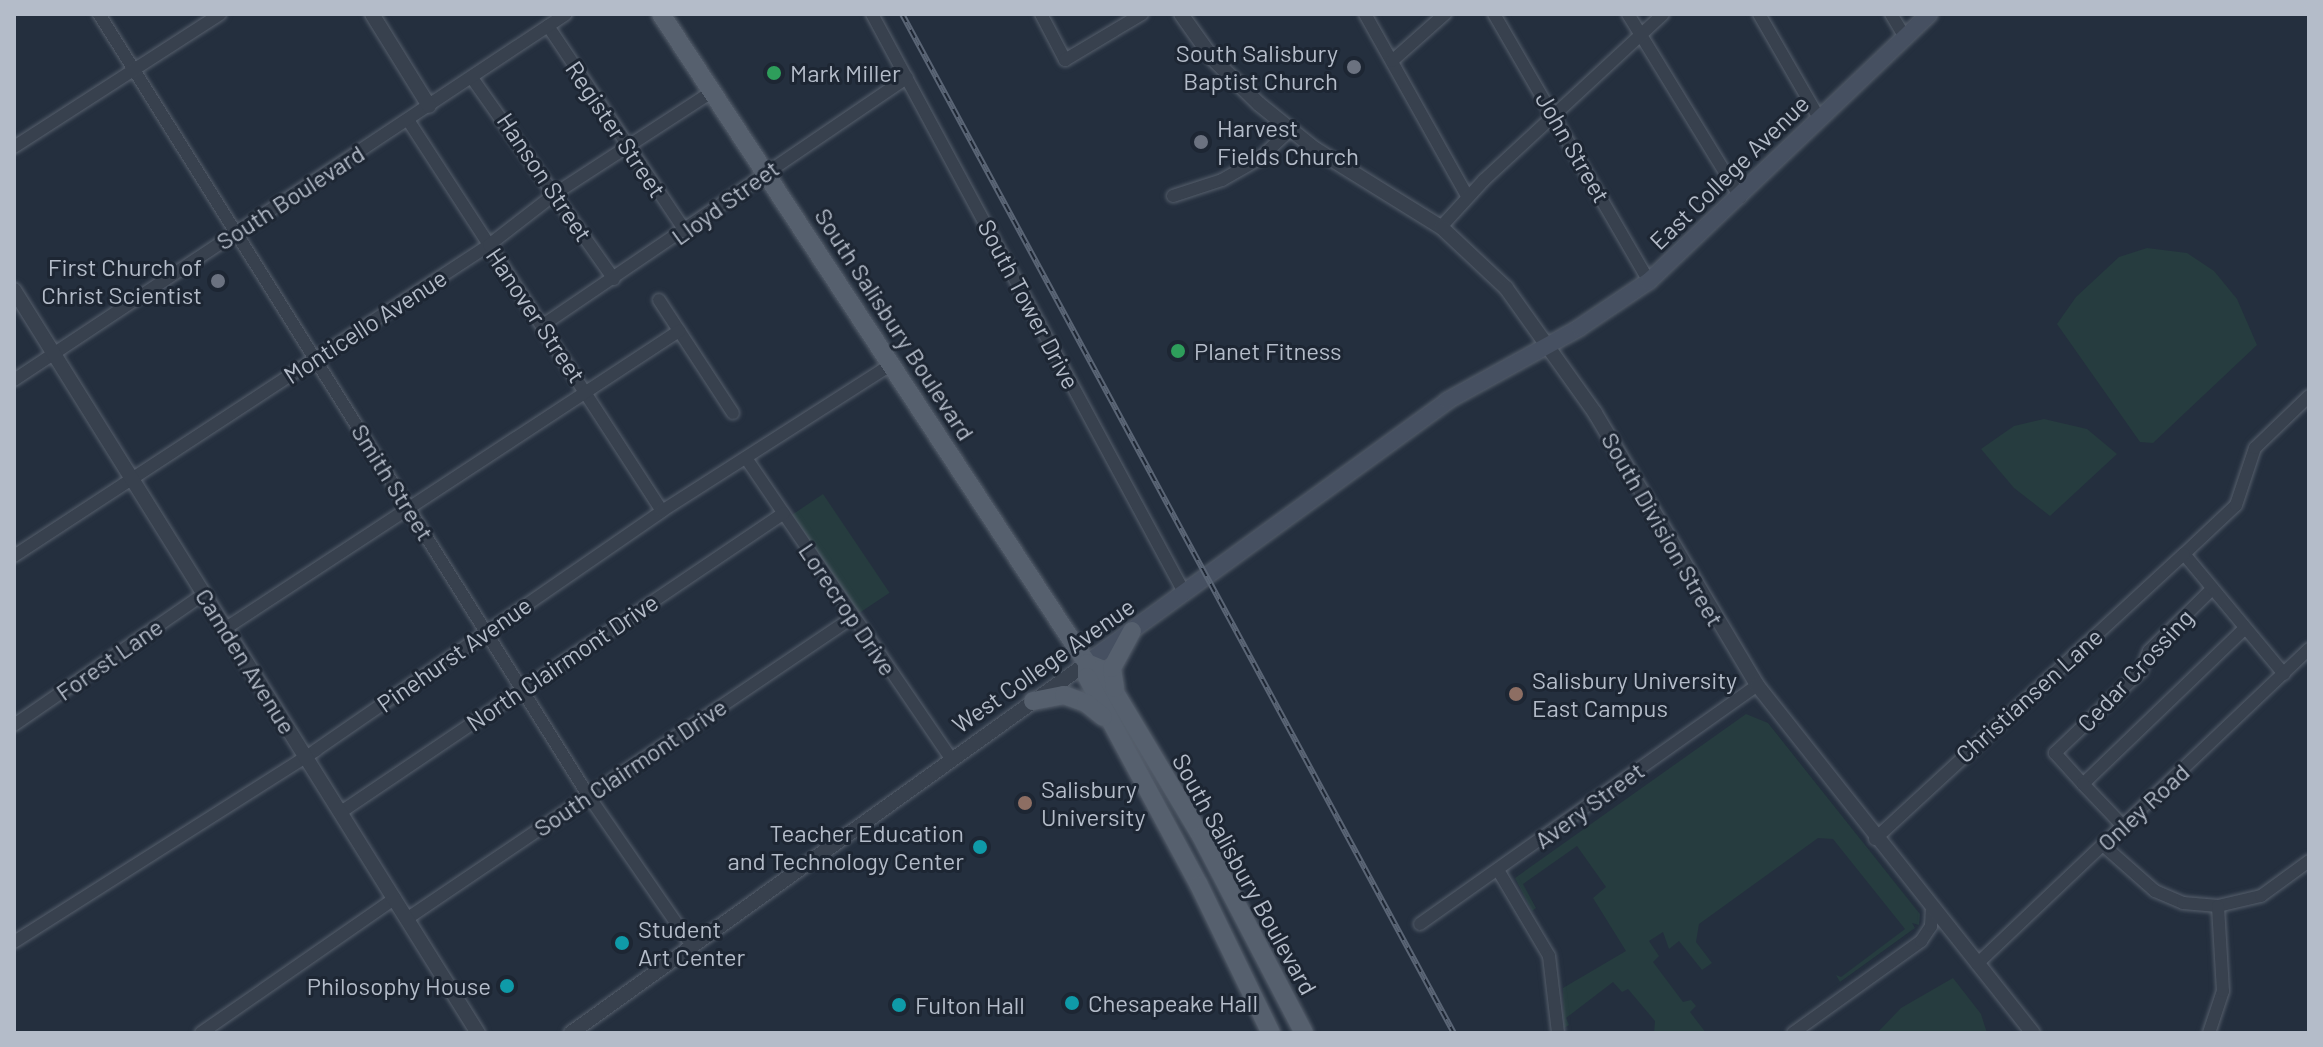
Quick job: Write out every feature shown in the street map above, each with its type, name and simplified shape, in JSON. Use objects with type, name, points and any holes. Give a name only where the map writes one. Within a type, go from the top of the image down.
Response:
[{"type":"main road","name":"South Salisbury Boulevard","points":[[661,14],[893,363],[1087,663],[1087,677],[1199,885],[1271,1033]]},
{"type":"main road","name":"East College Avenue","points":[[1547,344],[1649,281],[1929,14]]},
{"type":"main road","name":"West College Avenue","points":[[1087,663],[1437,408],[1547,344]]},
{"type":"main road","points":[[1118,698],[1112,668],[1132,631]]},
{"type":"main road","name":"South Salisbury Boulevard","points":[[1087,663],[1101,669],[1304,1033]]},
{"type":"main road","points":[[1033,701],[1064,695],[1086,703],[1114,726]]},
{"type":"main road","points":[[1199,885],[1208,880],[1215,885],[1235,924],[1254,939]]},
{"type":"street","name":"Smith Street","points":[[99,14],[588,795],[692,946]]},
{"type":"street","points":[[14,147],[220,14]]},
{"type":"street","points":[[372,14],[429,106]]},
{"type":"street","name":"South Boulevard","points":[[14,380],[566,14]]},
{"type":"street","name":"South Tower Drive","points":[[872,14],[1185,594]]},
{"type":"street","points":[[1041,14],[1065,60],[1142,14]]},
{"type":"street","name":"South Division Street","points":[[1181,14],[1213,59],[1290,130],[1441,227],[1506,288],[1595,413],[1757,685],[1875,839],[2033,1033]]},
{"type":"street","points":[[1365,14],[1467,196]]},
{"type":"street","points":[[1392,61],[1445,14]]},
{"type":"street","name":"John Street","points":[[1494,14],[1555,114],[1649,281]]},
{"type":"street","points":[[1628,14],[1740,197]]},
{"type":"street","points":[[1441,227],[1467,196],[1663,14]]},
{"type":"street","points":[[1759,14],[1819,118]]},
{"type":"street","points":[[1891,14],[1905,37]]},
{"type":"street","name":"Register Street","points":[[548,26],[685,231]]},
{"type":"street","name":"Hanson Street","points":[[472,78],[614,279]]},
{"type":"street","name":"Lloyd Street","points":[[543,325],[768,176],[781,161],[907,78]]},
{"type":"street","name":"Monticello Avenue","points":[[14,556],[489,245],[556,193],[713,91]]},
{"type":"street","name":"Hanover Street","points":[[408,120],[588,392],[662,511]]},
{"type":"street","points":[[1173,196],[1198,192],[1234,173],[1290,130]]},
{"type":"street","name":"Camden Avenue","points":[[14,290],[478,1033]]},
{"type":"street","points":[[659,300],[733,413]]},
{"type":"street","points":[[226,628],[679,331]]},
{"type":"street","name":"Pinehurst Avenue","points":[[14,942],[305,755],[662,511],[893,363]]},
{"type":"street","points":[[2184,554],[2236,505],[2255,448],[2309,396]]},
{"type":"street","name":"Lorecrop Drive","points":[[746,458],[951,759]]},
{"type":"street","name":"North Clairmont Drive","points":[[341,812],[784,513]]},
{"type":"street","name":"Cedar Crossing","points":[[2184,554],[2284,674]]},
{"type":"street","name":"Christiansen Lane","points":[[1875,839],[2184,554]]},
{"type":"street","name":"Cedar Crossing","points":[[2123,826],[2055,753],[2141,671],[2149,651],[2211,590]]},
{"type":"street","name":"Forest Lane","points":[[14,725],[204,594]]},
{"type":"street","name":"South Clairmont Drive","points":[[408,918],[853,617]]},
{"type":"street","name":"Cedar Crossing","points":[[2083,784],[2244,629]]},
{"type":"street","name":"Onley Road","points":[[1977,964],[2309,649]]},
{"type":"street","name":"West College Avenue","points":[[571,1033],[1087,663]]},
{"type":"street","name":"Avery Street","points":[[1420,924],[1757,685]]},
{"type":"street","points":[[2103,845],[2155,891],[2183,903],[2218,906],[2261,896],[2309,861]]},
{"type":"street","points":[[1498,870],[1549,956],[1558,1033]]},
{"type":"street","points":[[201,1033],[395,898]]},
{"type":"street","points":[[2209,1033],[2223,991],[2218,906]]},
{"type":"street","points":[[1793,1033],[1921,941],[1931,926],[1932,907]]},
{"type":"green space","points":[[2147,248],[2187,253],[2214,271],[2237,299],[2257,345],[2153,443],[2140,442],[2057,324],[2076,297],[2119,257]]},
{"type":"green space","points":[[2044,419],[2087,429],[2117,454],[2050,516],[2014,488],[1981,449],[2014,426]]},
{"type":"green space","points":[[823,494],[890,593],[859,613],[792,515]]},
{"type":"green space","points":[[1746,714],[1768,723],[1920,914],[1919,925],[1912,923],[1915,928],[1840,982],[1836,975],[1841,977],[1905,929],[1833,839],[1818,838],[1699,924],[1696,942],[1712,963],[1702,970],[1679,941],[1669,949],[1663,932],[1649,941],[1659,956],[1653,962],[1683,1002],[1691,1000],[1696,1006],[1690,1012],[1706,1033],[1654,1033],[1655,1021],[1628,989],[1622,992],[1613,982],[1566,1018],[1569,1025],[1564,1028],[1563,988],[1626,951],[1593,898],[1606,887],[1577,846],[1523,884],[1536,908],[1532,911],[1515,878]]},
{"type":"green space","points":[[1953,978],[1981,1014],[1987,1033],[1877,1033],[1901,1008]]},
{"type":"railway","points":[[902,14],[1454,1033]]},
{"type":"place","name":"South Salisbury Baptist Church","points":[[1354,67]]},
{"type":"place","name":"Mark Miller","points":[[774,73]]},
{"type":"place","name":"Harvest Fields Church","points":[[1201,142]]},
{"type":"place","name":"First Church of Christ Scientist","points":[[218,281]]},
{"type":"place","name":"Planet Fitness","points":[[1178,351]]},
{"type":"place","name":"Salisbury University East Campus","points":[[1516,694]]},
{"type":"place","name":"Salisbury University","points":[[1025,803]]},
{"type":"place","name":"Teacher Education and Technology Center","points":[[980,847]]},
{"type":"place","name":"Student Art Center","points":[[622,943]]},
{"type":"place","name":"Philosophy House","points":[[507,986]]},
{"type":"place","name":"Chesapeake Hall","points":[[1072,1003]]},
{"type":"place","name":"Fulton Hall","points":[[899,1005]]}]
